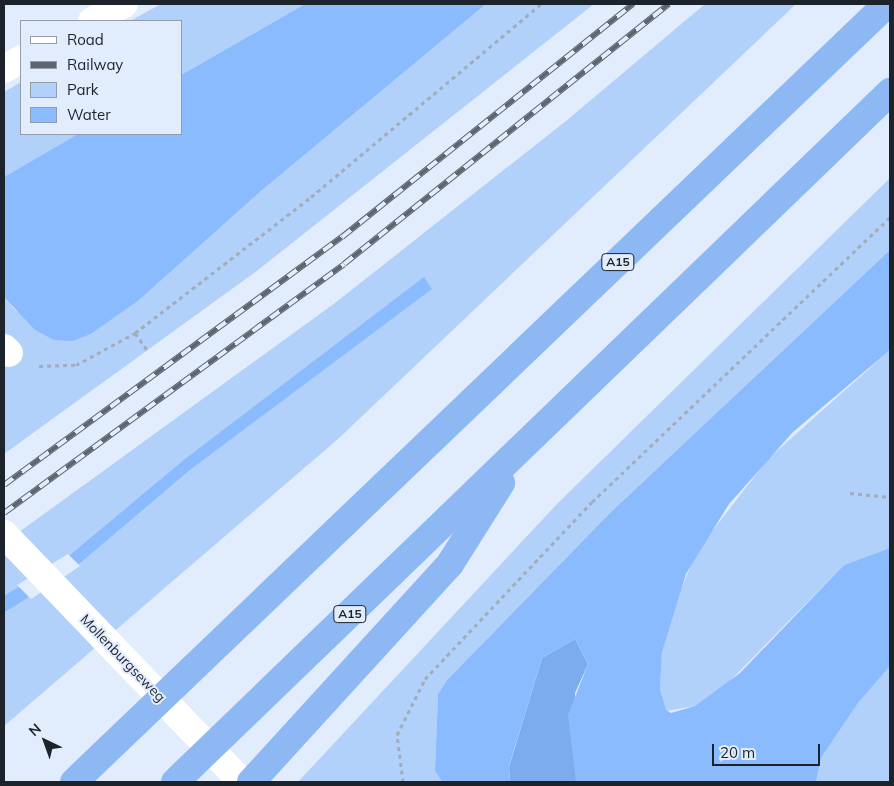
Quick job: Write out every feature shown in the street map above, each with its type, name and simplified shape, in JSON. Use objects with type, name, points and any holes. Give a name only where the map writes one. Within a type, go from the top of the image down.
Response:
[{"type":"highway","name":"A15","points":[[74,782],[130,731],[887,4]]},
{"type":"highway","name":"A15","points":[[175,782],[890,92]]},
{"type":"highway","name":"A15","points":[[250,782],[450,564],[524,446]]},
{"type":"highway","name":"A15","points":[[58,782],[130,731]]},
{"type":"street","points":[[94,20],[124,4]]},
{"type":"street","points":[[4,69],[20,60]]},
{"type":"street","name":"Mollenburgseweg","points":[[4,534],[242,782]]},
{"type":"path","points":[[6,350],[32,364],[76,365],[135,333],[311,197],[541,4]]},
{"type":"path","points":[[403,782],[397,735],[425,679],[592,502],[890,217]]},
{"type":"path","points":[[135,333],[148,351]]},
{"type":"path","points":[[850,493],[890,497]]},
{"type":"green space","points":[[161,4],[305,4],[182,74],[182,20],[132,20]]},
{"type":"green space","points":[[486,4],[594,4],[258,270],[4,454],[4,297],[16,311],[91,334],[138,301],[261,191]]},
{"type":"green space","points":[[705,4],[796,4],[338,439],[4,726],[4,613],[11,609],[4,598],[4,543],[335,303],[566,121]]},
{"type":"green space","points":[[20,83],[20,135],[76,135],[4,177],[4,92]]},
{"type":"green space","points":[[890,178],[890,250],[611,512],[447,680],[438,694],[435,771],[442,782],[298,782],[557,504]]},
{"type":"green space","points":[[890,350],[890,548],[844,565],[719,692],[695,706],[666,711],[660,689],[662,652],[674,606],[697,551],[768,459]]},
{"type":"green space","points":[[890,666],[890,782],[816,782],[821,758],[858,703]]},
{"type":"shaded area","points":[[575,639],[588,664],[575,693],[576,782],[510,782],[509,767],[542,658]]},
{"type":"water","points":[[305,4],[486,4],[261,191],[138,301],[91,334],[72,341],[54,340],[35,330],[4,297],[4,177],[76,135],[182,135],[182,74]]},
{"type":"water","points":[[890,250],[890,350],[793,432],[729,504],[686,574],[662,652],[660,689],[666,710],[671,713],[695,706],[740,673],[844,565],[890,548],[890,666],[858,703],[821,758],[816,782],[576,782],[568,715],[588,664],[575,639],[542,658],[509,766],[510,782],[442,782],[435,771],[438,694],[447,680],[611,512]]},
{"type":"water","points":[[424,277],[432,289],[191,469],[79,564],[4,613],[4,596],[70,555],[185,459]]},
{"type":"pier","points":[[68,554],[80,566],[31,599],[17,585]]},
{"type":"railway","points":[[4,485],[342,237],[633,4]]},
{"type":"railway","points":[[4,513],[344,264],[669,4]]}]
